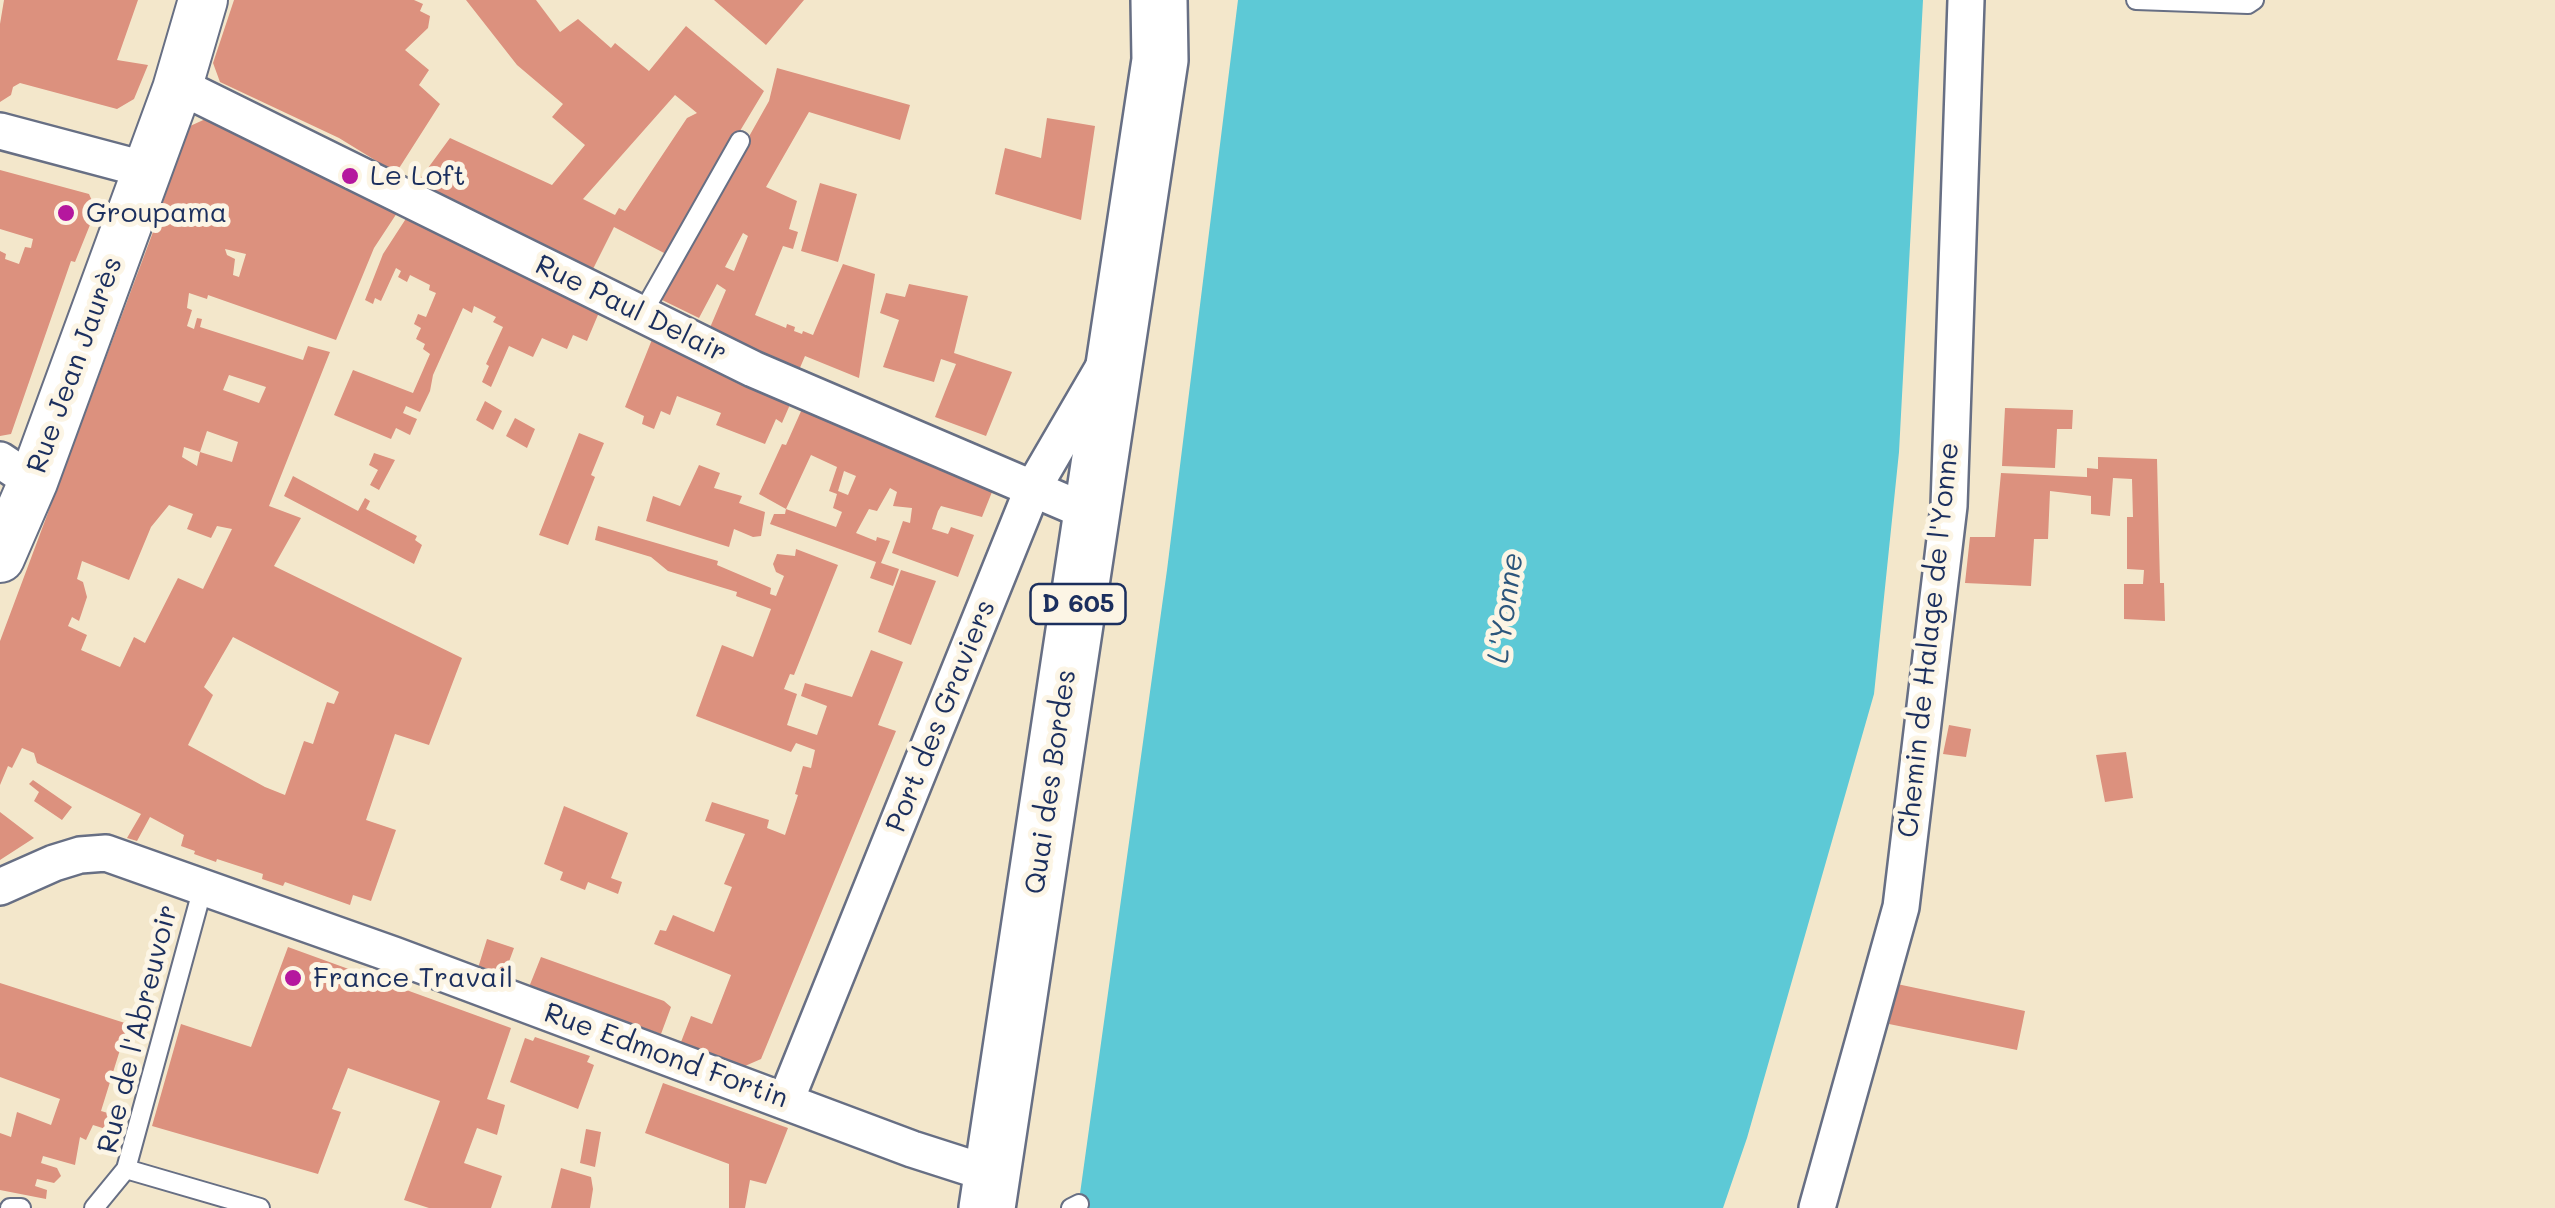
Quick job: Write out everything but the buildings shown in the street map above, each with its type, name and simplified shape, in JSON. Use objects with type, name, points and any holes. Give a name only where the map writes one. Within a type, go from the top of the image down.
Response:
[{"type":"main road","name":"Rue Jean Jaurès","points":[[0,558],[16,471],[147,170],[177,89],[203,0]]},
{"type":"main road","name":"Quai des Bordes","points":[[990,1192],[1160,60],[1159,0]]},
{"type":"street","name":"Chemin de Halage de l'Yonne","points":[[1816,1208],[1903,888],[1948,506],[1966,0]]},
{"type":"street","name":"Rue Paul Delair","points":[[177,89],[196,94],[753,369],[1092,514]]},
{"type":"street","points":[[0,131],[147,170]]},
{"type":"street","name":"Port des Graviers","points":[[786,1100],[1033,488],[1118,344]]},
{"type":"street","name":"Rue Edmond Fortin","points":[[0,887],[54,863],[106,853],[786,1100],[924,1154],[990,1192]]},
{"type":"lane","points":[[2136,0],[2248,4],[2254,0]]},
{"type":"lane","points":[[642,314],[740,141]]},
{"type":"lane","name":"Rue de l'Abreuvoir","points":[[203,888],[126,1169],[260,1208]]},
{"type":"lane","points":[[94,1208],[126,1169]]},
{"type":"lane","points":[[10,1208],[21,1208]]},
{"type":"water","name":"L'Yonne","points":[[1238,0],[1923,0],[1899,452],[1874,694],[1747,1138],[1723,1208],[1078,1208],[1167,570]]},
{"type":"place","name":"Le Loft","points":[[350,176]]},
{"type":"place","name":"Groupama","points":[[66,213]]},
{"type":"place","name":"France Travail","points":[[293,978]]}]
